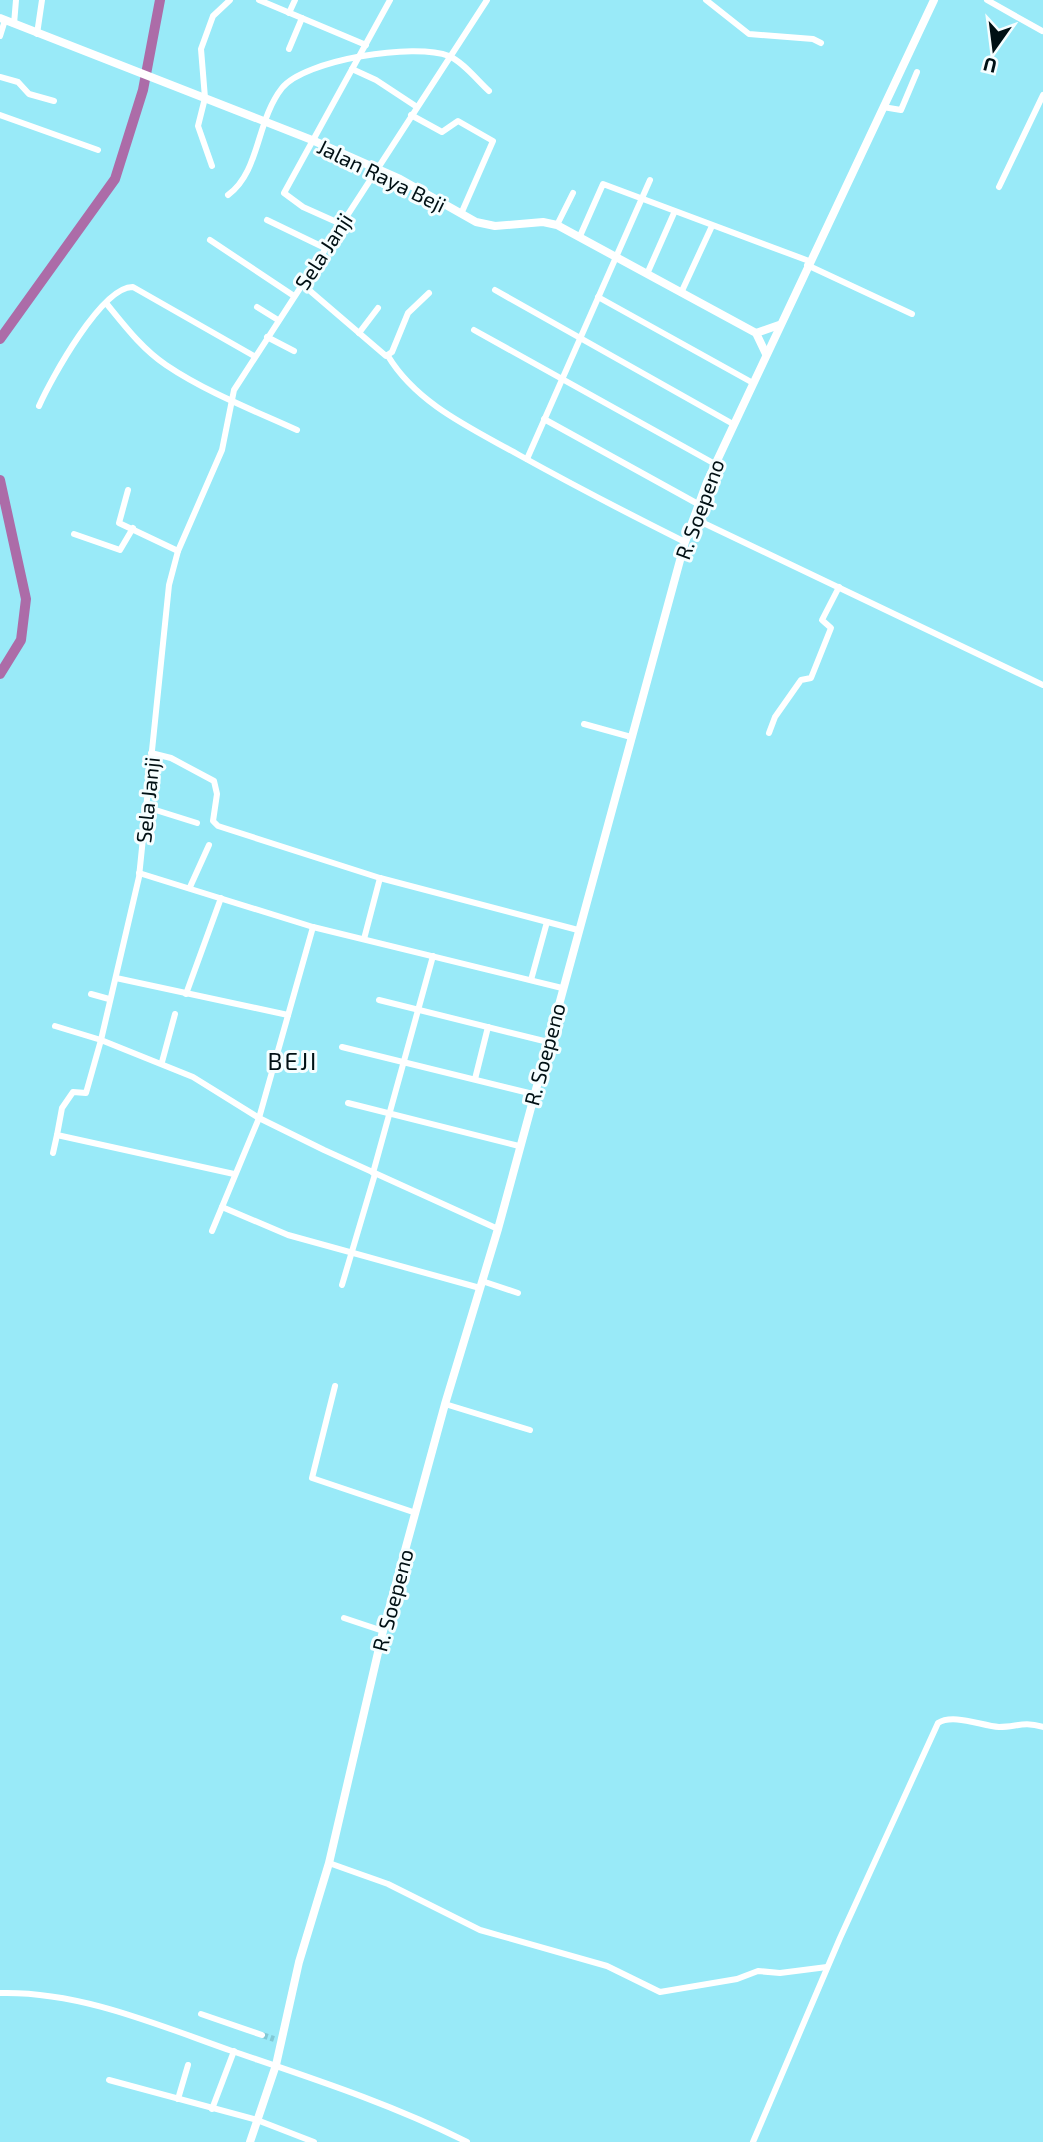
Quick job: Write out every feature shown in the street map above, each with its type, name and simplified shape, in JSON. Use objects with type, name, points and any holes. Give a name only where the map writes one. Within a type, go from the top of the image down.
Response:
[{"type":"street","points":[[0,36],[16,0]]},
{"type":"street","points":[[37,34],[42,0]]},
{"type":"street","points":[[212,166],[198,126],[205,98],[200,67],[203,41],[213,16],[230,0]]},
{"type":"street","points":[[259,0],[366,45]]},
{"type":"street","points":[[289,13],[295,0]]},
{"type":"street","points":[[341,224],[284,196],[390,0]]},
{"type":"street","name":"Sela Janji","points":[[57,1135],[64,1103],[73,1092],[86,1093],[116,978],[139,873],[164,610],[178,551],[215,469],[231,400],[254,356],[487,0]]},
{"type":"street","points":[[706,0],[749,34],[810,39],[821,43]]},
{"type":"street","name":"R. Soepeno","points":[[250,2142],[276,2065],[278,2041],[329,1863],[383,1631],[445,1404],[498,1229],[685,542],[733,424],[934,0]]},
{"type":"street","points":[[987,0],[1042,30]]},
{"type":"street","points":[[289,49],[302,18]]},
{"type":"street","name":"Jalan Raya Beji","points":[[6,21],[312,140],[376,169],[461,214],[495,226],[543,222],[557,225],[756,333]]},
{"type":"street","points":[[228,195],[246,179],[263,120],[291,79],[406,49],[449,56],[489,91]]},
{"type":"street","points":[[356,62],[376,80],[417,107]]},
{"type":"street","points":[[883,107],[901,110],[917,72]]},
{"type":"street","points":[[0,77],[18,82],[29,94],[54,101]]},
{"type":"street","points":[[999,187],[1043,95]]},
{"type":"street","points":[[0,115],[98,150]]},
{"type":"street","points":[[411,116],[441,132],[458,121],[493,140],[461,214]]},
{"type":"street","points":[[527,459],[650,180]]},
{"type":"street","points":[[580,236],[603,184],[808,263],[912,314]]},
{"type":"street","points":[[557,225],[573,193]]},
{"type":"street","points":[[647,274],[674,213]]},
{"type":"street","points":[[267,220],[325,248]]},
{"type":"street","points":[[681,293],[712,226]]},
{"type":"street","points":[[210,240],[294,296]]},
{"type":"street","points":[[302,284],[388,356],[397,370],[425,397],[471,430],[685,542]]},
{"type":"street","points":[[39,406],[74,343],[106,303],[127,287],[133,287],[254,356]]},
{"type":"street","points":[[495,290],[733,424]]},
{"type":"street","points":[[388,356],[408,313],[429,293]]},
{"type":"street","points":[[598,297],[753,383]]},
{"type":"street","points":[[106,303],[136,338],[166,365],[231,400],[297,430]]},
{"type":"street","points":[[257,307],[278,320]]},
{"type":"street","points":[[359,333],[378,308]]},
{"type":"street","points":[[766,354],[756,333],[779,325]]},
{"type":"street","points":[[474,330],[715,464]]},
{"type":"street","points":[[267,337],[294,351]]},
{"type":"street","points":[[544,419],[698,505]]},
{"type":"street","points":[[128,490],[119,523],[178,551]]},
{"type":"street","points":[[693,518],[1043,685]]},
{"type":"street","points":[[74,534],[120,550],[133,528]]},
{"type":"street","points":[[769,733],[775,717],[801,680],[811,678],[831,628],[822,620],[839,587]]},
{"type":"street","points":[[584,724],[631,737]]},
{"type":"street","points":[[151,753],[171,758],[214,781],[217,794],[213,821],[218,826],[380,878],[578,930]]},
{"type":"street","points":[[146,807],[197,823]]},
{"type":"street","points":[[190,887],[209,845]]},
{"type":"street","points":[[139,873],[313,927],[562,988]]},
{"type":"street","points":[[364,939],[380,878]]},
{"type":"street","points":[[186,993],[220,898]]},
{"type":"street","points":[[531,981],[547,922]]},
{"type":"street","points":[[212,1231],[259,1118],[313,927]]},
{"type":"street","points":[[342,1285],[433,956]]},
{"type":"street","points":[[116,978],[288,1015]]},
{"type":"street","points":[[91,994],[109,999]]},
{"type":"street","points":[[379,1000],[548,1042]]},
{"type":"street","points":[[162,1062],[175,1014]]},
{"type":"street","points":[[55,1026],[162,1062],[193,1077],[259,1118],[498,1229]]},
{"type":"street","points":[[475,1079],[488,1027]]},
{"type":"street","points":[[342,1047],[533,1094]]},
{"type":"street","points":[[348,1103],[519,1146]]},
{"type":"street","points":[[53,1153],[57,1135],[234,1174]]},
{"type":"street","points":[[222,1207],[288,1235],[518,1293]]},
{"type":"street","points":[[335,1386],[312,1478],[416,1513]]},
{"type":"street","points":[[445,1404],[530,1430]]},
{"type":"street","points":[[344,1618],[383,1631]]},
{"type":"street","points":[[753,2142],[827,1967],[938,1723],[943,1720],[957,1720],[998,1727],[1024,1722],[1043,1727]]},
{"type":"street","points":[[329,1863],[388,1884],[480,1930],[607,1966],[660,1992],[737,1979],[758,1971],[780,1973],[827,1967]]},
{"type":"street","points":[[0,1993],[57,1996],[234,2051],[411,2116],[467,2142]]},
{"type":"street","points":[[201,2014],[261,2035]]},
{"type":"street","points":[[212,2109],[234,2051]]},
{"type":"street","points":[[178,2099],[188,2065]]},
{"type":"street","points":[[109,2080],[257,2120],[314,2142]]},
{"type":"waterway","points":[[0,339],[115,179],[143,90],[160,0]]},
{"type":"waterway","points":[[0,480],[26,599],[21,640],[0,674]]},
{"type":"tunnel","points":[[262,2035],[274,2039]]},
{"type":"district","name":"BEJI","points":[[293,1060]]}]
